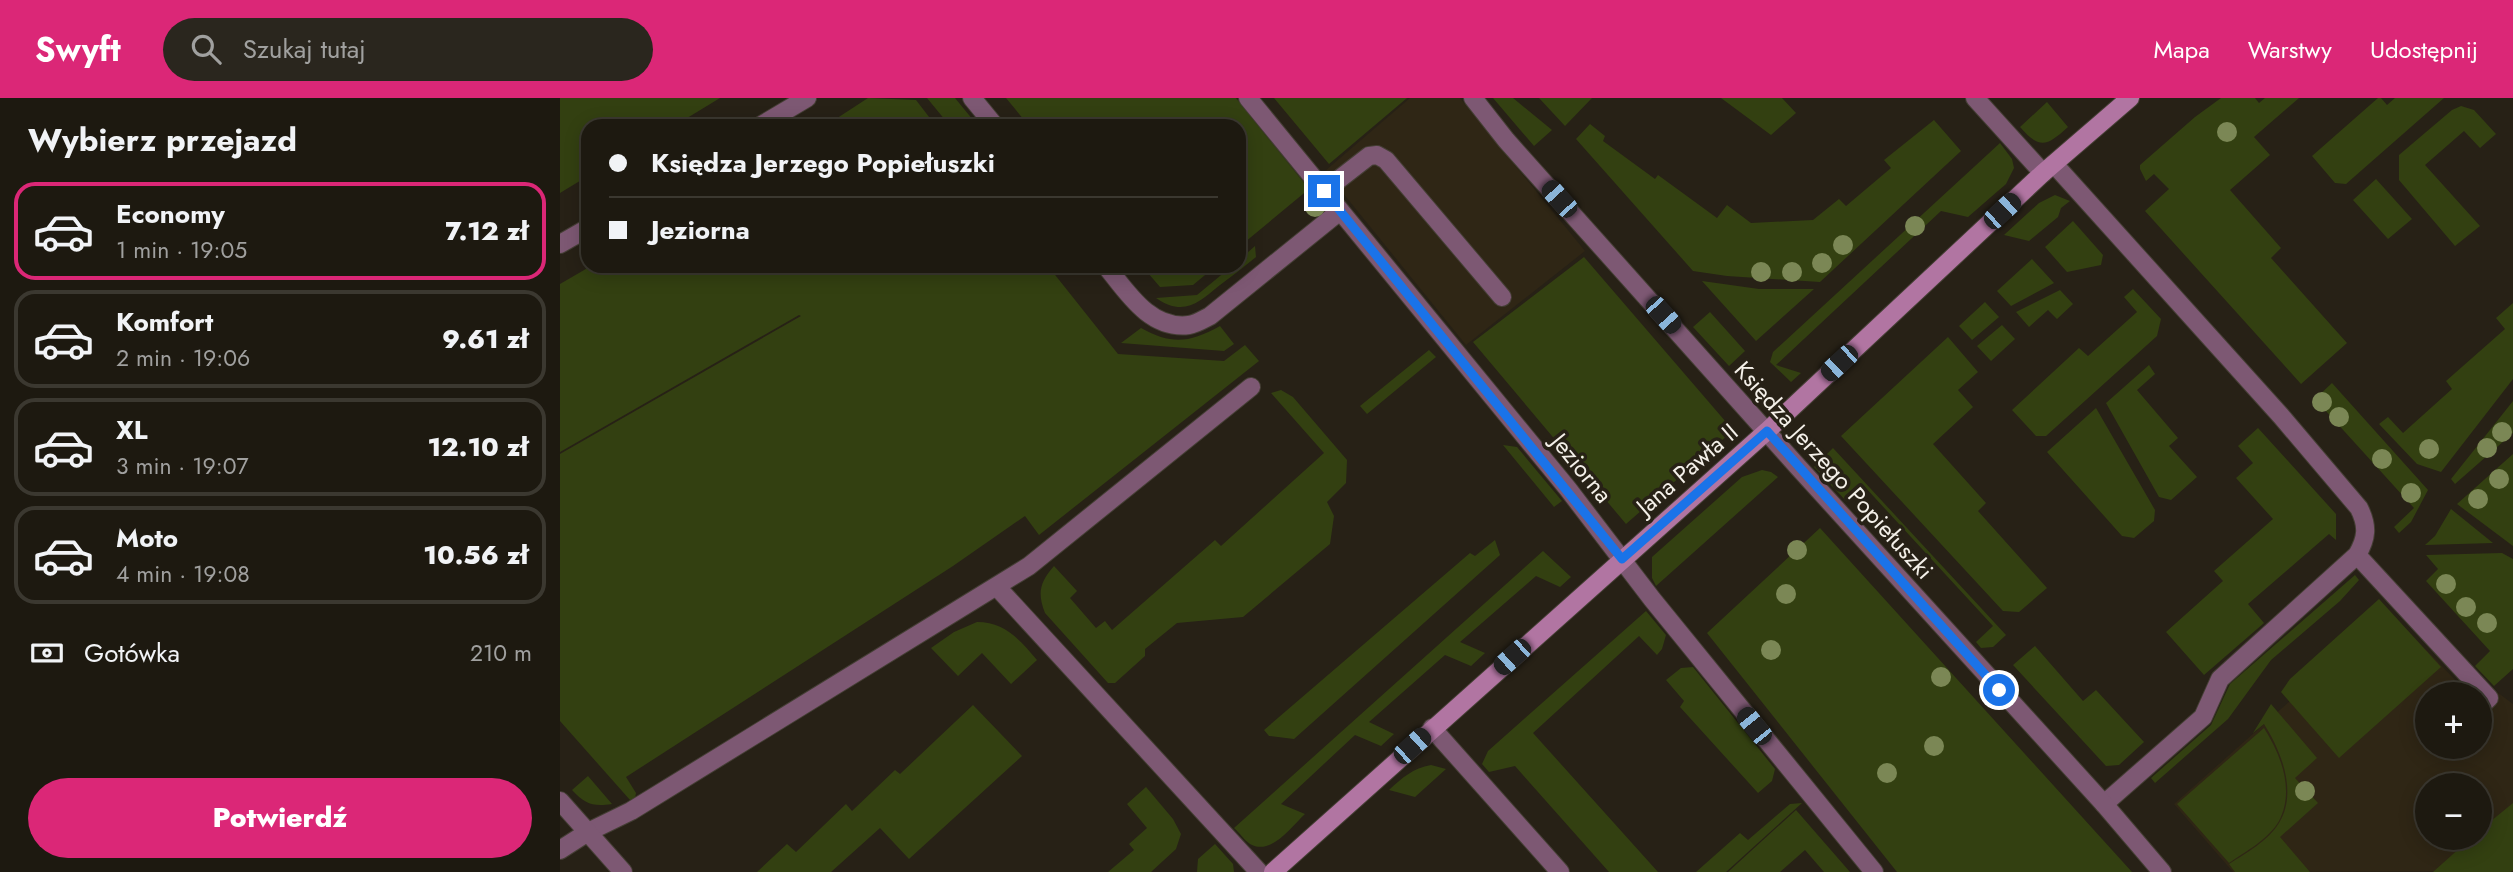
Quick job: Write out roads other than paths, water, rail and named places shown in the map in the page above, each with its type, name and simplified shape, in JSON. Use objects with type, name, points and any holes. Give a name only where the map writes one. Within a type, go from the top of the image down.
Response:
[{"type":"street","points":[[772,119],[807,98]]},
{"type":"street","points":[[972,98],[989,119]]},
{"type":"street","name":"Jeziorna","points":[[1248,98],[1874,872]]},
{"type":"street","name":"Księdza Jerzego Popiełuszki","points":[[1473,98],[1506,140],[2104,804],[2162,872]]},
{"type":"street","points":[[1975,98],[2048,169],[2272,406],[2359,508],[2366,523],[2365,542],[2357,555],[2220,679],[2203,717],[2104,804]]},
{"type":"street","name":"Jana Pawła II","points":[[1273,872],[1767,431],[2048,169],[2130,98]]},
{"type":"street","points":[[1324,191],[1369,156],[1377,155],[1386,160],[1502,297]]},
{"type":"street","points":[[1111,273],[1132,300],[1150,316],[1170,324],[1191,325],[1210,316],[1340,211]]},
{"type":"street","points":[[560,244],[581,232]]},
{"type":"street","points":[[560,850],[588,832],[631,811],[1029,566],[1251,387]]},
{"type":"street","points":[[2357,555],[2474,682]]},
{"type":"street","points":[[997,587],[1259,872]]},
{"type":"street","points":[[1432,728],[1560,872]]},
{"type":"street","points":[[560,801],[623,872]]}]
